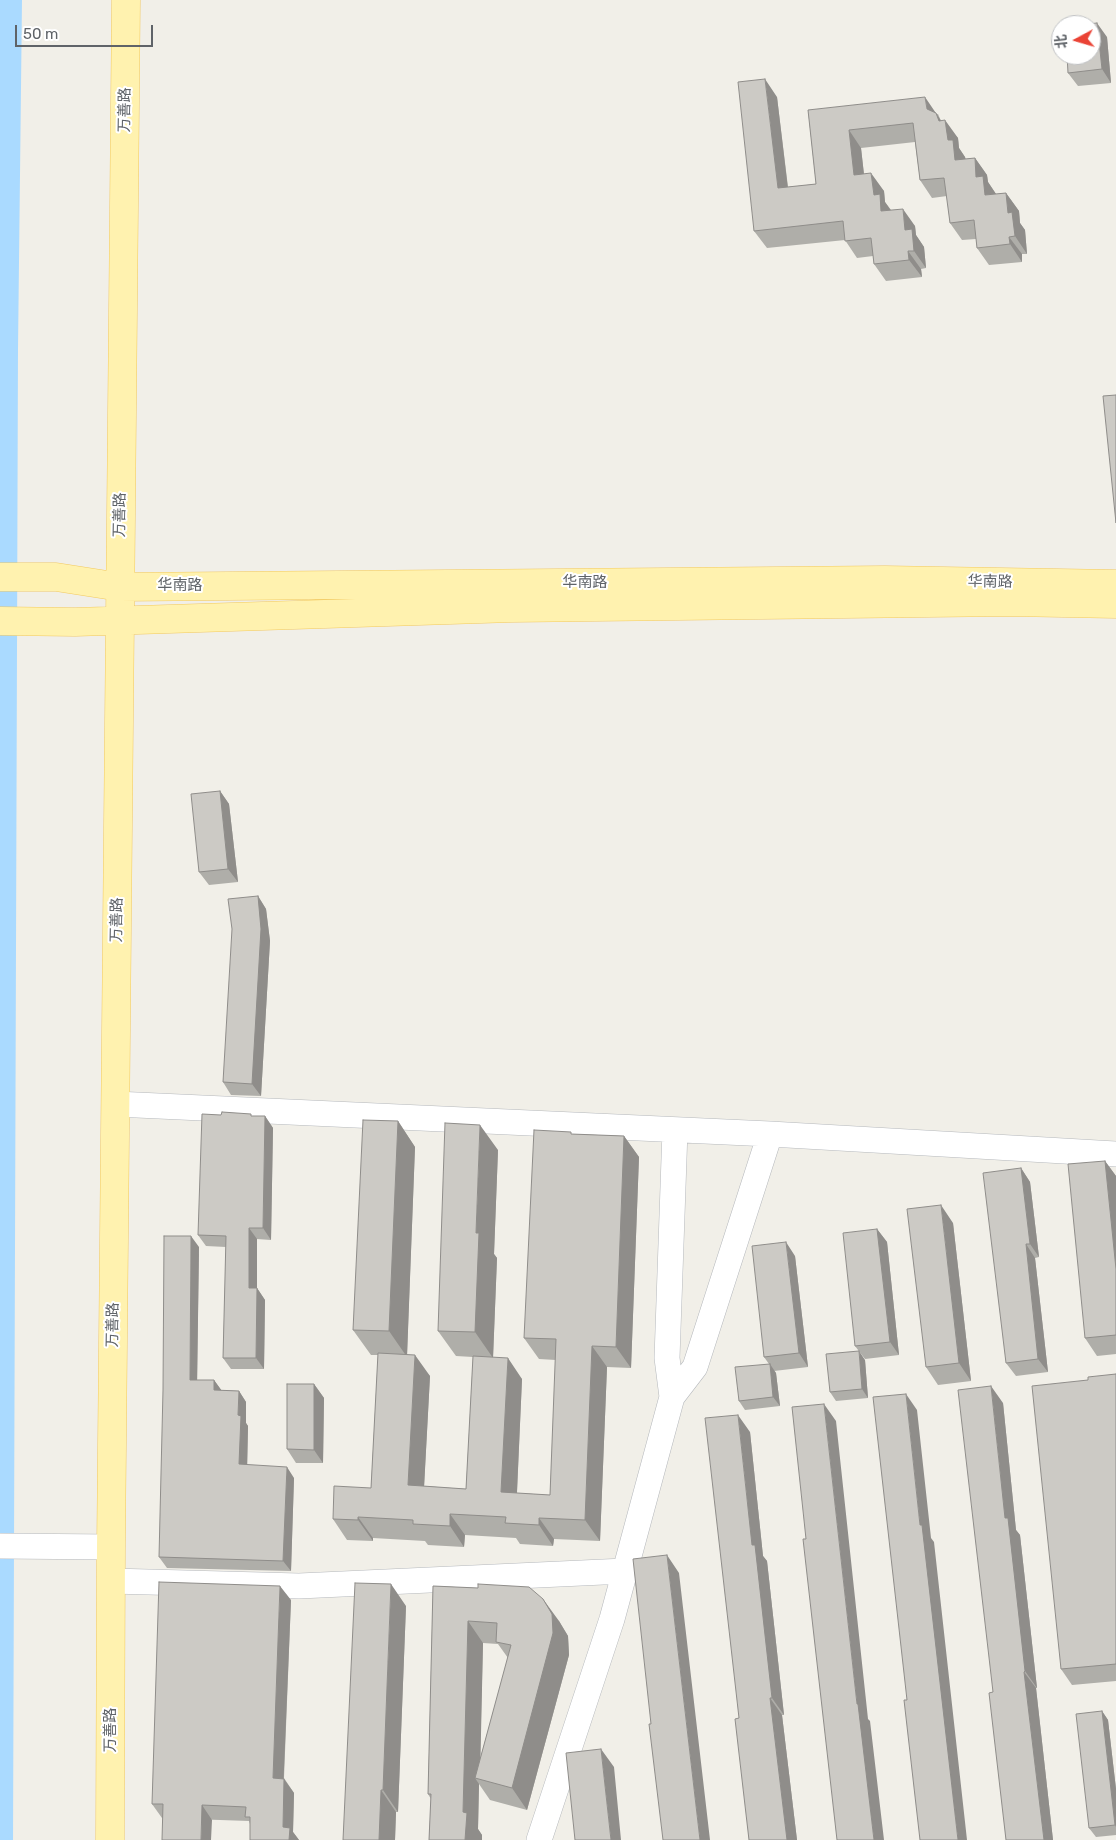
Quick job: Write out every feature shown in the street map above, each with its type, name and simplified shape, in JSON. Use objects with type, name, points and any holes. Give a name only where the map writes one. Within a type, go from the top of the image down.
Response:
[{"type":"main road","name":"万善路","points":[[110,1840],[111,1547],[126,0]]},
{"type":"main road","name":"华南路","points":[[0,577],[56,577],[120,587],[885,580],[1116,584]]},
{"type":"main road","name":"华南路","points":[[0,621],[58,622],[512,608],[990,602],[1116,604]]},
{"type":"street","points":[[115,1104],[770,1134],[1116,1154]]},
{"type":"street","points":[[672,1397],[667,1358],[675,1130]]},
{"type":"street","points":[[539,1840],[612,1619],[672,1397],[695,1367],[770,1134]]},
{"type":"street","points":[[0,1546],[111,1547]]},
{"type":"street","points":[[111,1581],[299,1586],[625,1571]]},
{"type":"water","points":[[0,0],[22,0],[18,349],[13,1840],[0,1840]]},
{"type":"building","points":[[1101,60],[1102,69],[1068,73],[1068,65],[1101,65]]},
{"type":"building","points":[[765,79],[778,188],[816,184],[808,110],[925,97],[927,109],[936,113],[939,121],[945,120],[948,140],[953,140],[955,160],[975,158],[976,177],[983,176],[985,195],[1006,193],[1008,213],[1012,212],[1015,236],[1009,237],[1010,244],[977,248],[974,220],[950,223],[944,178],[920,180],[913,123],[849,130],[854,175],[871,173],[874,195],[880,194],[881,211],[903,209],[905,230],[912,229],[914,251],[908,251],[909,260],[874,264],[871,238],[845,241],[843,221],[754,231],[738,82]]},
{"type":"building","points":[[1116,395],[1116,523],[1103,396]]},
{"type":"building","points":[[220,791],[228,869],[199,872],[191,794]]},
{"type":"building","points":[[258,896],[261,929],[252,1084],[223,1082],[232,929],[228,899]]},
{"type":"building","points":[[222,1112],[265,1116],[263,1228],[249,1228],[249,1288],[257,1288],[256,1358],[223,1358],[226,1236],[198,1235],[202,1114],[221,1115]]},
{"type":"building","points":[[363,1120],[398,1121],[389,1331],[353,1330]]},
{"type":"building","points":[[445,1123],[480,1125],[476,1233],[479,1233],[475,1332],[438,1331]]},
{"type":"building","points":[[534,1130],[571,1132],[571,1134],[624,1136],[616,1347],[592,1346],[585,1520],[539,1518],[539,1525],[505,1523],[506,1517],[450,1514],[450,1526],[413,1524],[413,1520],[358,1517],[358,1520],[333,1519],[334,1486],[371,1488],[378,1353],[415,1355],[408,1485],[466,1489],[473,1356],[508,1358],[501,1492],[550,1495],[556,1339],[524,1338]]},
{"type":"building","points":[[1105,1161],[1116,1269],[1116,1335],[1085,1338],[1068,1164]]},
{"type":"building","points":[[1021,1168],[1030,1244],[1026,1244],[1038,1359],[1006,1363],[983,1173]]},
{"type":"building","points":[[941,1205],[959,1363],[926,1367],[907,1209]]},
{"type":"building","points":[[877,1229],[890,1342],[855,1346],[843,1233]]},
{"type":"building","points":[[164,1236],[191,1236],[190,1380],[214,1380],[214,1390],[239,1391],[238,1415],[241,1416],[239,1464],[287,1467],[283,1561],[159,1557]]},
{"type":"building","points":[[786,1242],[799,1353],[764,1357],[752,1246]]},
{"type":"building","points":[[859,1351],[862,1389],[830,1392],[826,1354]]},
{"type":"building","points":[[770,1364],[773,1397],[739,1401],[735,1367]]},
{"type":"building","points":[[1116,1374],[1116,1664],[1061,1669],[1032,1386],[1088,1380],[1088,1377]]},
{"type":"building","points":[[287,1384],[314,1384],[314,1450],[287,1449]]},
{"type":"building","points":[[991,1386],[1005,1518],[1008,1518],[1044,1840],[1006,1840],[989,1693],[993,1692],[958,1390]]},
{"type":"building","points":[[906,1394],[958,1840],[920,1840],[904,1700],[907,1700],[873,1397]]},
{"type":"building","points":[[824,1404],[874,1840],[837,1840],[803,1539],[806,1539],[792,1407]]},
{"type":"building","points":[[738,1415],[752,1545],[755,1545],[772,1698],[770,1698],[787,1840],[749,1840],[735,1719],[739,1718],[705,1418]]},
{"type":"building","points":[[667,1555],[700,1840],[663,1840],[649,1724],[651,1724],[633,1559]]},
{"type":"building","points":[[159,1582],[280,1586],[273,1778],[284,1779],[283,1827],[290,1828],[289,1840],[250,1840],[250,1817],[245,1817],[246,1807],[202,1805],[201,1840],[162,1840],[163,1804],[152,1804]]},
{"type":"building","points":[[355,1583],[391,1584],[383,1790],[381,1790],[379,1840],[343,1840]]},
{"type":"building","points":[[478,1584],[529,1587],[543,1599],[552,1614],[553,1633],[512,1788],[475,1778],[511,1645],[496,1642],[497,1623],[468,1621],[463,1812],[467,1813],[465,1840],[429,1840],[431,1794],[428,1794],[433,1586],[478,1588]]},
{"type":"building","points":[[1102,1711],[1115,1825],[1089,1828],[1076,1714]]},
{"type":"building","points":[[601,1749],[611,1840],[575,1840],[566,1753]]}]
